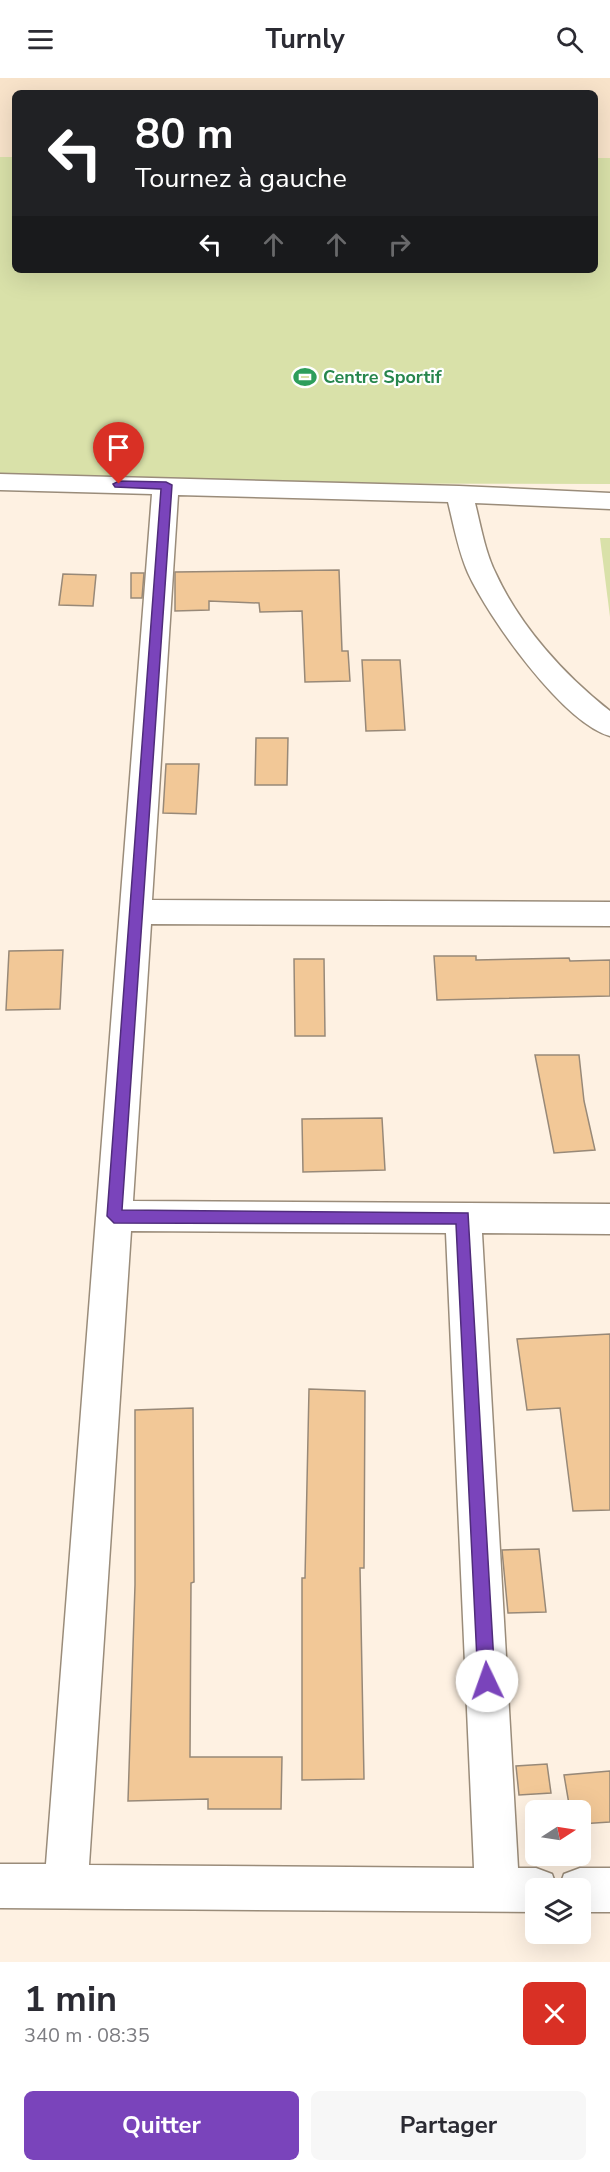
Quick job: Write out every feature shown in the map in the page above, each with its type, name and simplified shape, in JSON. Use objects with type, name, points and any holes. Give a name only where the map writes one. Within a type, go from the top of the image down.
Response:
[{"type":"street","points":[[0,482],[459,494],[610,501]]},
{"type":"street","points":[[66,1887],[166,485]]},
{"type":"street","points":[[459,494],[482,573],[502,609],[559,679],[591,712],[610,726]]},
{"type":"street","points":[[136,912],[610,914]]},
{"type":"street","points":[[114,1216],[610,1219]]},
{"type":"street","points":[[0,1886],[516,1890],[463,1218]]},
{"type":"street","points":[[591,1890],[610,1890]]},
{"type":"shaded area","points":[[0,78],[610,78],[610,158],[598,158],[598,90],[12,90],[12,157],[0,157]]},
{"type":"green space","name":"Centre Sportif","points":[[0,157],[12,157],[12,273],[598,273],[598,158],[610,158],[610,484],[0,483]]},
{"type":"green space","points":[[600,538],[610,538],[610,617]]},
{"type":"building","points":[[339,570],[342,651],[348,651],[350,681],[305,682],[302,611],[260,612],[259,603],[209,601],[209,610],[175,611],[175,572]]},
{"type":"building","points":[[131,573],[144,573],[142,598],[131,598]]},
{"type":"building","points":[[63,574],[96,575],[93,606],[59,605]]},
{"type":"building","points":[[362,660],[400,660],[405,730],[366,731]]},
{"type":"building","points":[[256,738],[288,738],[287,785],[255,785]]},
{"type":"building","points":[[166,764],[199,764],[196,814],[163,813]]},
{"type":"building","points":[[63,950],[60,1009],[6,1010],[9,951]]},
{"type":"building","points":[[434,956],[476,956],[476,960],[569,958],[570,961],[610,960],[610,996],[437,1000]]},
{"type":"building","points":[[294,959],[324,959],[325,1036],[295,1036]]},
{"type":"building","points":[[535,1055],[579,1055],[584,1101],[595,1150],[554,1153]]},
{"type":"building","points":[[382,1118],[385,1170],[303,1172],[302,1119]]},
{"type":"building","points":[[610,1334],[610,1510],[573,1511],[560,1408],[527,1410],[517,1339]]},
{"type":"building","points":[[309,1389],[365,1391],[364,1568],[360,1568],[364,1779],[302,1780],[302,1578],[305,1578]]},
{"type":"building","points":[[193,1408],[194,1582],[191,1583],[190,1757],[282,1757],[281,1809],[208,1809],[208,1799],[128,1801],[135,1585],[135,1410]]},
{"type":"building","points":[[539,1549],[546,1612],[508,1613],[502,1550]]},
{"type":"building","points":[[547,1764],[551,1793],[519,1795],[516,1766]]},
{"type":"building","points":[[610,1771],[610,1822],[591,1823],[591,1800],[568,1800],[564,1775]]},
{"type":"place","name":"Centre Sportif","points":[[305,377]]},
{"type":"route","points":[[119,484],[166,485],[114,1216],[463,1218],[487,1681]]}]
